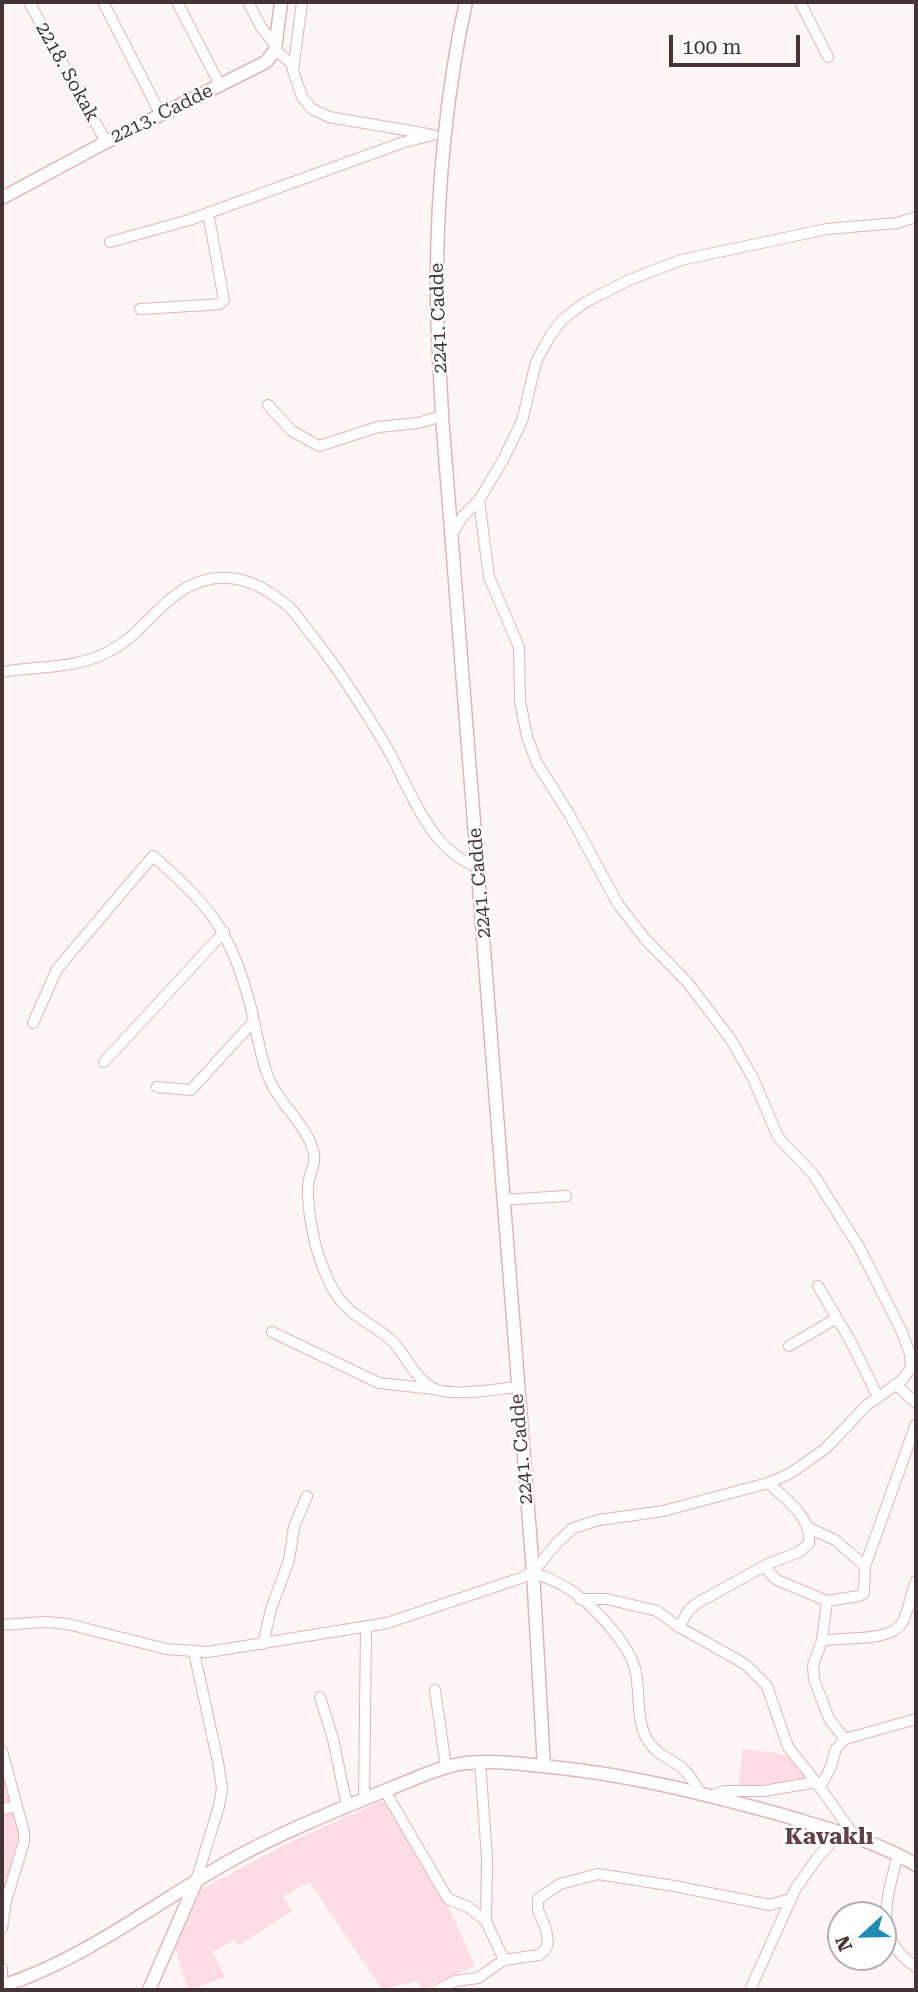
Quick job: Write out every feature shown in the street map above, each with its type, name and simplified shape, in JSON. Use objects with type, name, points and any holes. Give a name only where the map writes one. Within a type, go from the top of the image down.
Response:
[{"type":"street","name":"2218. Sokak","points":[[29,2],[106,142]]},
{"type":"street","points":[[103,2],[161,115]]},
{"type":"street","points":[[177,2],[220,85]]},
{"type":"street","points":[[248,2],[261,27],[293,65]]},
{"type":"street","points":[[277,49],[281,2]]},
{"type":"street","points":[[302,2],[293,65],[294,79],[302,97],[318,113],[439,136]]},
{"type":"street","name":"2241. Cadde","points":[[466,2],[439,136],[436,280],[442,416],[533,1572],[544,1766]]},
{"type":"street","points":[[800,2],[828,57]]},
{"type":"street","name":"2213. Cadde","points":[[2,198],[106,142],[266,62],[277,49]]},
{"type":"street","points":[[110,242],[208,213],[404,142],[439,136]]},
{"type":"street","points":[[140,309],[219,304],[224,300],[208,213]]},
{"type":"street","points":[[453,532],[463,516],[479,500],[503,460],[522,421],[536,362],[550,336],[562,320],[584,303],[629,280],[681,260],[827,229],[897,223],[916,218]]},
{"type":"street","points":[[268,405],[292,431],[319,446],[367,430],[418,423],[442,416]]},
{"type":"street","points":[[2,1625],[38,1622],[68,1624],[158,1648],[194,1652],[366,1628],[408,1617],[533,1572],[556,1543],[573,1528],[599,1520],[663,1511],[768,1483],[789,1474],[824,1449],[877,1395],[914,1370],[901,1330],[859,1247],[813,1174],[778,1137],[753,1078],[730,1038],[687,982],[646,940],[618,904],[569,814],[537,763],[527,737],[520,701],[519,647],[489,577],[479,500]]},
{"type":"street","points":[[2,672],[94,659],[122,645],[168,601],[185,590],[219,577],[241,579],[268,593],[296,614],[345,678],[432,831],[456,856],[467,864],[478,867]]},
{"type":"street","points":[[33,1023],[57,969],[153,856],[203,902],[224,932],[233,951],[268,1078],[302,1129],[314,1153],[308,1183],[313,1230],[318,1252],[338,1297],[349,1309],[385,1335],[401,1351],[423,1381],[437,1389]]},
{"type":"street","points":[[104,1062],[224,932]]},
{"type":"street","points":[[157,1087],[191,1090],[254,1021]]},
{"type":"street","points":[[503,1200],[566,1196]]},
{"type":"street","points":[[818,1286],[877,1395]]},
{"type":"street","points":[[789,1346],[836,1318]]},
{"type":"street","points":[[272,1332],[379,1383],[459,1391],[517,1387]]},
{"type":"street","points":[[895,1384],[916,1403]]},
{"type":"street","points":[[764,1567],[777,1580],[827,1601],[862,1595],[865,1590],[865,1566],[916,1424]]},
{"type":"street","points":[[679,1628],[689,1610],[699,1602],[764,1567],[805,1549],[809,1543],[810,1534],[800,1512],[768,1483]]},
{"type":"street","points":[[263,1644],[271,1609],[289,1560],[294,1527],[307,1496]]},
{"type":"street","points":[[807,1527],[835,1540],[865,1566]]},
{"type":"street","points":[[533,1572],[568,1588],[618,1637],[632,1659],[643,1730],[648,1740],[659,1754],[691,1777],[705,1794]]},
{"type":"street","points":[[822,1641],[875,1636],[897,1629],[904,1622],[916,1581]]},
{"type":"street","points":[[580,1599],[607,1599],[657,1611],[679,1628],[745,1664],[761,1678],[771,1697],[788,1746],[856,1838]]},
{"type":"street","points":[[827,1601],[822,1641],[813,1665],[814,1679],[830,1719],[845,1740]]},
{"type":"street","points":[[364,1799],[366,1628]]},
{"type":"street","points":[[149,1990],[196,1881],[222,1789],[194,1652]]},
{"type":"street","points":[[435,1690],[446,1767]]},
{"type":"street","points":[[320,1696],[347,1806]]},
{"type":"street","points":[[705,1794],[764,1791],[818,1784],[830,1769],[836,1749],[845,1740],[916,1718]]},
{"type":"street","points":[[2,1751],[24,1842],[6,1901],[2,1928]]},
{"type":"street","points":[[480,1762],[486,1857],[486,1921],[504,1960]]},
{"type":"street","points":[[2,1968],[2,1986],[29,1976],[77,1953],[255,1847],[347,1806],[446,1767],[480,1762],[544,1766],[636,1779],[705,1794],[856,1838],[915,1860]]},
{"type":"street","points":[[385,1791],[448,1899],[468,1907],[486,1921]]},
{"type":"street","points":[[2,1809],[17,1806]]},
{"type":"street","points":[[750,1990],[790,1899],[804,1875],[840,1833]]},
{"type":"street","points":[[898,1855],[886,1900],[886,1926],[901,1956],[916,1967]]},
{"type":"street","points":[[438,1990],[455,1982],[478,1978],[504,1960],[540,1955],[548,1942],[538,1910],[538,1899],[560,1884],[598,1874],[770,1905],[790,1899]]},
{"type":"street","points":[[475,1990],[478,1978]]},
{"type":"shaded area","points":[[743,1749],[782,1754],[796,1763],[808,1780],[768,1787],[738,1787]]},
{"type":"shaded area","points":[[2,1764],[21,1840],[2,1900]]},
{"type":"shaded area","points":[[386,1799],[447,1903],[475,1966],[422,1990],[417,1981],[382,1989],[310,1882],[283,1896],[292,1911],[239,1945],[235,1940],[213,1952],[225,1977],[188,1990],[175,1948],[202,1889],[286,1844]]},
{"type":"district","name":"Kavaklı","points":[[829,1837]]}]
